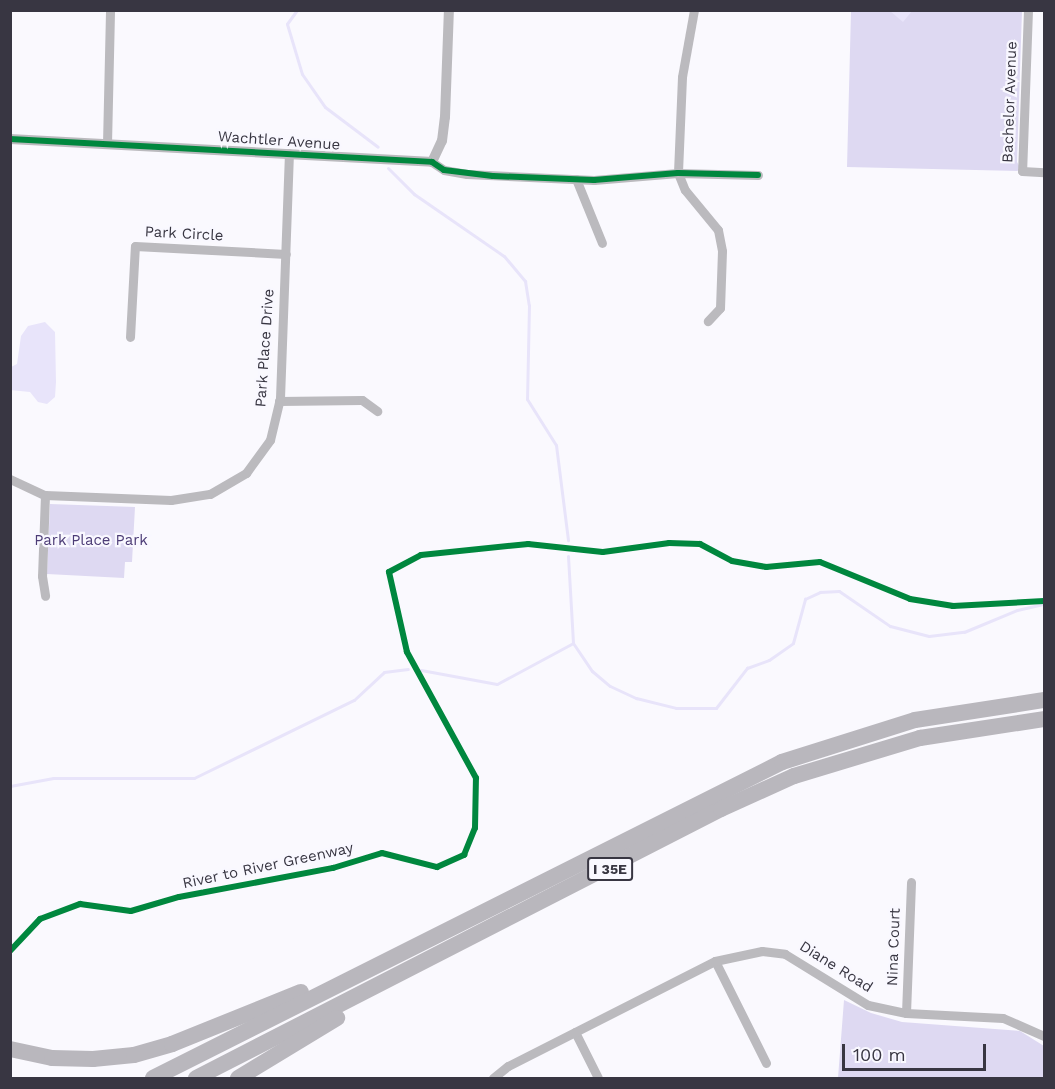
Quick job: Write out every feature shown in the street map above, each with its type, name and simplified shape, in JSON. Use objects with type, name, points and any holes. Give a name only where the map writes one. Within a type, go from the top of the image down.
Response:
[{"type":"highway","name":"I 35E","points":[[153,1078],[782,762],[915,720],[1044,700]]},
{"type":"highway","name":"I 35E","points":[[196,1078],[428,962],[721,809],[794,776],[920,738],[1044,718]]},
{"type":"highway","points":[[10,1049],[52,1058],[93,1059],[134,1055],[172,1044],[400,952]]},
{"type":"highway","points":[[238,1078],[428,962]]},
{"type":"street","points":[[107,144],[110,10]]},
{"type":"street","points":[[432,162],[442,141],[446,117],[449,10]]},
{"type":"street","points":[[694,10],[682,78],[678,173],[685,189],[718,230],[722,251],[720,308],[708,321]]},
{"type":"street","name":"Bachelor Avenue","points":[[1028,10],[1022,171],[1044,172]]},
{"type":"street","name":"Wachtler Avenue","points":[[10,139],[432,162],[444,170],[467,174],[576,179],[678,173],[758,175]]},
{"type":"street","name":"Park Place Drive","points":[[10,479],[45,495],[171,500],[210,494],[246,473],[270,440],[279,400],[289,153]]},
{"type":"street","points":[[576,179],[603,243]]},
{"type":"street","name":"Park Circle","points":[[130,337],[135,246],[286,254]]},
{"type":"street","points":[[279,400],[362,400],[377,411]]},
{"type":"street","points":[[45,495],[42,576],[45,596]]},
{"type":"street","name":"Nina Court","points":[[906,1013],[911,882]]},
{"type":"street","name":"Diane Road","points":[[493,1078],[508,1066],[715,961],[762,951],[785,954],[868,1005],[906,1013],[1003,1018],[1044,1036]]},
{"type":"street","points":[[715,961],[766,1063]]},
{"type":"street","points":[[575,1032],[598,1078]]},
{"type":"green space","points":[[851,11],[1022,11],[1017,162],[1022,171],[847,167]]},
{"type":"green space","name":"Park Place Park","points":[[50,504],[135,507],[132,562],[125,562],[124,578],[47,574]]},
{"type":"green space","points":[[844,1000],[871,1013],[902,1022],[1020,1031],[1044,1046],[1044,1078],[838,1078]]},
{"type":"shaded area","points":[[890,11],[912,11],[903,22]]},
{"type":"shaded area","points":[[45,322],[55,332],[55,397],[47,404],[38,402],[30,392],[10,390],[11,367],[17,364],[21,336],[28,326]]},
{"type":"waterway","points":[[297,10],[287,24],[302,74],[325,107],[378,147]]},
{"type":"waterway","points":[[388,168],[414,194],[504,256],[525,281],[529,305],[527,399],[556,445],[568,540]]},
{"type":"waterway","points":[[568,556],[573,643],[592,671],[610,686],[636,698],[676,708],[716,708],[747,668],[769,660],[793,643],[805,599],[820,592],[839,591],[890,626],[929,636],[964,632],[1017,610],[1044,604]]},
{"type":"waterway","points":[[421,670],[497,684],[573,643]]},
{"type":"waterway","points":[[10,786],[53,778],[194,778],[354,700],[384,672],[408,669]]},
{"type":"cycle path","points":[[10,139],[432,162],[444,170],[493,176],[594,180],[678,173],[758,175]]},
{"type":"cycle path","name":"River to River Greenway","points":[[10,951],[40,919],[80,904],[131,911],[179,897],[333,868],[382,853],[437,867],[464,855],[475,828],[476,778],[407,652],[389,572],[421,555],[528,544],[603,552],[669,543],[700,544],[732,561],[766,567],[820,562],[910,599],[953,606],[1044,601]]}]
